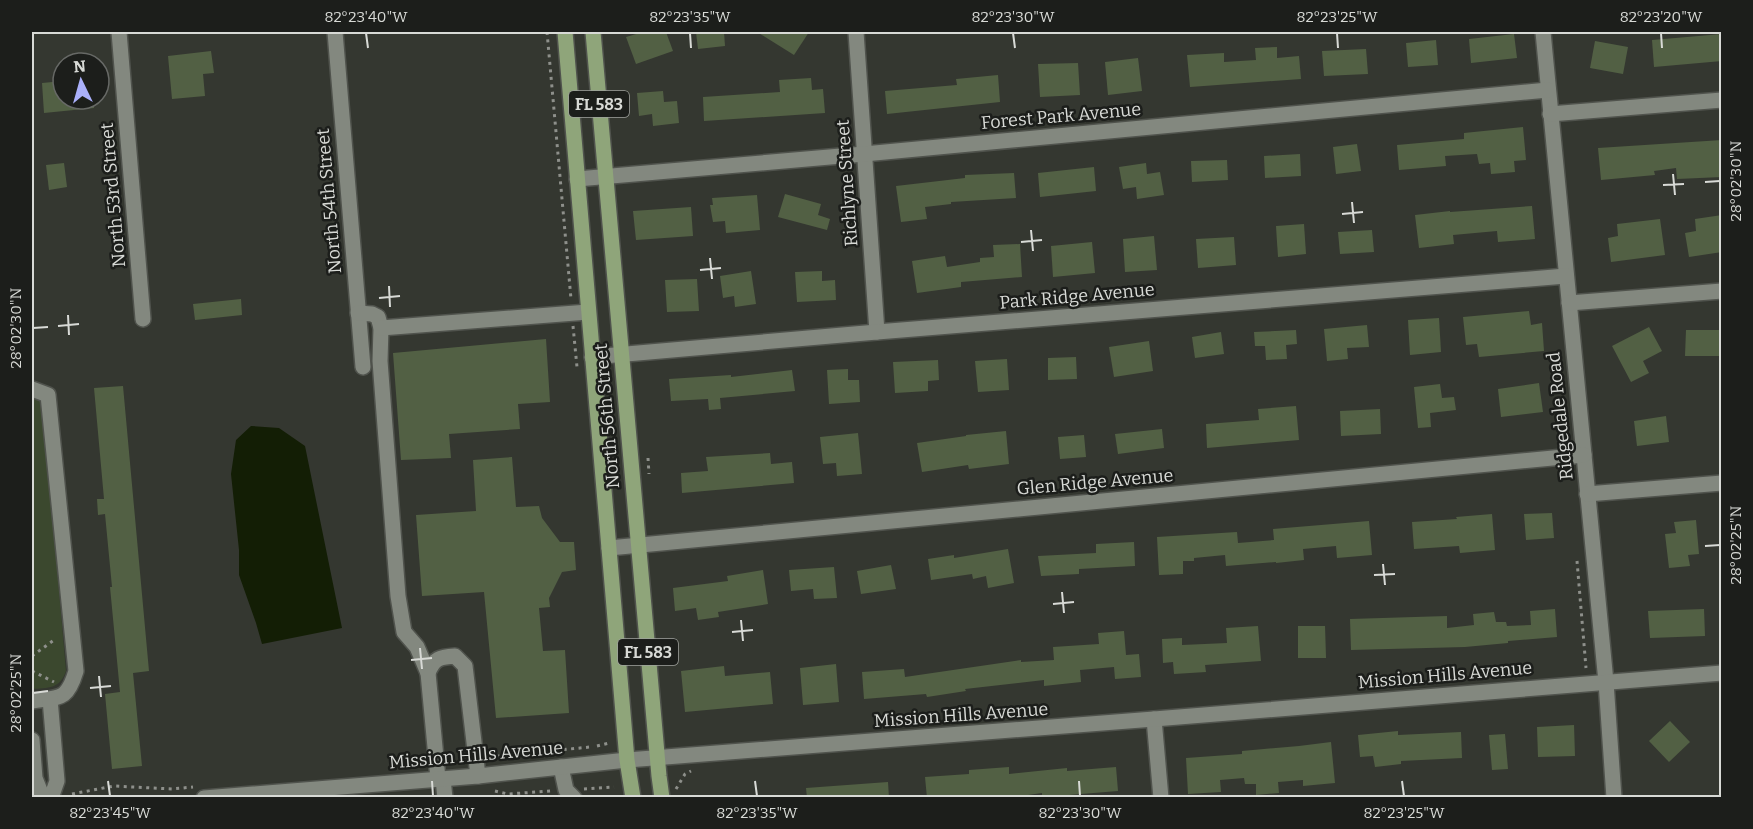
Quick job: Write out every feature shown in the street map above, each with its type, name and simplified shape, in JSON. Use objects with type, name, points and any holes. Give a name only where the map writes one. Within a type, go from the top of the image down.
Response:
[{"type":"main road","name":"North 56th Street","points":[[565,32],[627,760],[633,798]]},
{"type":"main road","name":"North 56th Street","points":[[593,32],[662,798]]},
{"type":"street","name":"North 53rd Street","points":[[119,32],[143,319]]},
{"type":"street","name":"North 54th Street","points":[[335,32],[363,367]]},
{"type":"street","name":"Richlyne Street","points":[[855,32],[878,332]]},
{"type":"street","name":"Ridgedale Road","points":[[1543,32],[1606,682],[1614,798]]},
{"type":"street","name":"Forest Park Avenue","points":[[577,179],[1548,90]]},
{"type":"street","points":[[1550,114],[1722,100]]},
{"type":"street","name":"Park Ridge Avenue","points":[[592,357],[1566,276]]},
{"type":"street","points":[[1569,303],[1722,291]]},
{"type":"street","points":[[381,328],[588,312]]},
{"type":"street","points":[[358,313],[372,314],[378,318],[381,328],[380,361],[398,596],[404,632],[417,647],[428,672],[435,762],[445,798]]},
{"type":"street","points":[[32,389],[48,395],[76,670],[71,687],[59,698],[32,701]]},
{"type":"street","name":"Glen Ridge Avenue","points":[[609,548],[1584,455]]},
{"type":"street","points":[[1587,494],[1722,483]]},
{"type":"street","points":[[428,672],[432,663],[442,657],[455,656],[465,666],[478,776]]},
{"type":"street","name":"Mission Hills Avenue","points":[[204,798],[478,776],[627,760],[1722,673]]},
{"type":"street","points":[[50,699],[57,781],[51,798]]},
{"type":"street","points":[[1154,719],[1161,798]]},
{"type":"street","points":[[32,740],[35,778],[43,798]]},
{"type":"street","points":[[561,767],[570,794]]},
{"type":"path","points":[[547,32],[577,373]]},
{"type":"path","points":[[32,656],[54,640]]},
{"type":"path","points":[[32,671],[57,684]]},
{"type":"path","points":[[475,758],[598,746],[609,743],[608,731]]},
{"type":"path","points":[[678,798],[676,788],[685,774]]},
{"type":"path","points":[[487,791],[508,794],[570,794],[614,787]]},
{"type":"shaded area","points":[[42,397],[66,671],[57,684],[48,688],[32,689],[32,398]]},
{"type":"shaded area","points":[[251,426],[279,428],[305,446],[342,628],[262,644],[239,575],[239,550],[231,474],[236,440]]},
{"type":"building","points":[[643,32],[666,32],[673,51],[636,64],[626,37]]},
{"type":"building","points":[[696,32],[724,32],[725,46],[698,49]]},
{"type":"building","points":[[757,32],[809,32],[794,55]]},
{"type":"building","points":[[1514,34],[1517,58],[1471,63],[1469,39]]},
{"type":"building","points":[[1722,34],[1722,61],[1654,67],[1652,40]]},
{"type":"building","points":[[1436,40],[1438,65],[1408,67],[1406,43]]},
{"type":"building","points":[[1595,41],[1628,47],[1623,74],[1590,68]]},
{"type":"building","points":[[1277,47],[1277,58],[1299,56],[1301,79],[1190,87],[1187,55],[1224,53],[1224,62],[1256,60],[1255,48]]},
{"type":"building","points":[[1366,49],[1368,74],[1324,76],[1322,51]]},
{"type":"building","points":[[211,51],[214,73],[203,74],[205,96],[172,99],[168,56]]},
{"type":"building","points":[[1138,58],[1142,91],[1108,95],[1105,62]]},
{"type":"building","points":[[1078,63],[1080,95],[1040,97],[1038,64]]},
{"type":"building","points":[[998,75],[1000,102],[887,114],[885,91],[957,85],[956,79]]},
{"type":"building","points":[[811,78],[812,90],[823,89],[825,113],[704,121],[703,97],[780,92],[779,80]]},
{"type":"building","points":[[51,82],[51,111],[64,111],[44,113],[42,83]]},
{"type":"building","points":[[663,91],[664,102],[677,101],[679,123],[653,126],[652,114],[639,116],[637,93]]},
{"type":"building","points":[[1523,127],[1526,160],[1514,161],[1515,172],[1491,174],[1490,163],[1479,164],[1477,154],[1445,156],[1446,166],[1399,170],[1397,145],[1464,139],[1464,133]]},
{"type":"building","points":[[1722,140],[1722,177],[1677,179],[1676,168],[1654,171],[1655,175],[1601,180],[1598,148]]},
{"type":"building","points":[[1357,144],[1361,171],[1336,174],[1333,147]]},
{"type":"building","points":[[1300,154],[1301,176],[1265,178],[1264,156]]},
{"type":"building","points":[[1227,160],[1228,180],[1192,182],[1191,161]]},
{"type":"building","points":[[64,163],[67,187],[49,190],[46,165]]},
{"type":"building","points":[[1146,163],[1147,174],[1160,172],[1164,195],[1137,199],[1136,187],[1123,189],[1119,167]]},
{"type":"building","points":[[1094,167],[1096,191],[1040,197],[1038,173]]},
{"type":"building","points":[[1014,173],[1016,198],[951,202],[951,204],[925,207],[927,219],[901,222],[896,186],[965,178],[965,175]]},
{"type":"building","points":[[785,194],[821,204],[818,215],[830,219],[827,230],[778,217]]},
{"type":"building","points":[[757,195],[760,230],[726,233],[725,221],[713,222],[710,205],[713,205],[712,198]]},
{"type":"building","points":[[1532,206],[1535,239],[1498,242],[1497,231],[1453,235],[1454,244],[1419,248],[1415,215]]},
{"type":"building","points":[[691,207],[693,236],[636,240],[633,211]]},
{"type":"building","points":[[1722,215],[1722,252],[1689,257],[1685,233],[1696,231],[1695,219]]},
{"type":"building","points":[[1660,219],[1665,255],[1611,262],[1608,238],[1618,236],[1617,224]]},
{"type":"building","points":[[1304,224],[1306,254],[1278,257],[1276,226]]},
{"type":"building","points":[[1372,230],[1374,252],[1340,254],[1338,232]]},
{"type":"building","points":[[1154,236],[1157,270],[1125,272],[1123,239]]},
{"type":"building","points":[[1234,237],[1236,265],[1198,268],[1196,239]]},
{"type":"building","points":[[1092,242],[1095,273],[1053,277],[1051,246]]},
{"type":"building","points":[[1020,244],[1022,277],[961,282],[961,287],[917,293],[912,261],[945,256],[947,267],[980,262],[980,258],[994,257],[993,245]]},
{"type":"building","points":[[751,271],[756,304],[735,307],[734,296],[723,298],[720,276]]},
{"type":"building","points":[[822,271],[822,281],[835,280],[836,300],[797,302],[795,272]]},
{"type":"building","points":[[697,279],[699,311],[667,312],[665,280]]},
{"type":"building","points":[[241,299],[242,315],[195,320],[193,304]]},
{"type":"building","points":[[1529,311],[1531,325],[1542,323],[1544,351],[1479,357],[1477,344],[1466,345],[1463,317]]},
{"type":"building","points":[[1439,318],[1441,352],[1410,355],[1408,320]]},
{"type":"building","points":[[1367,325],[1369,347],[1347,348],[1348,359],[1327,361],[1324,329]]},
{"type":"building","points":[[1649,327],[1662,351],[1643,361],[1649,373],[1631,382],[1612,346]]},
{"type":"building","points":[[1296,330],[1297,344],[1286,345],[1287,359],[1266,360],[1265,346],[1255,346],[1254,332]]},
{"type":"building","points":[[1686,330],[1722,330],[1722,356],[1685,356]]},
{"type":"building","points":[[1221,332],[1224,354],[1195,358],[1192,337]]},
{"type":"building","points":[[546,339],[550,402],[518,404],[520,429],[449,434],[451,458],[401,460],[393,353]]},
{"type":"building","points":[[1149,341],[1153,371],[1114,377],[1109,347]]},
{"type":"building","points":[[1076,357],[1077,379],[1048,380],[1048,358]]},
{"type":"building","points":[[1007,359],[1009,390],[978,392],[975,361]]},
{"type":"building","points":[[938,360],[939,380],[928,381],[928,391],[895,393],[893,362]]},
{"type":"building","points":[[848,369],[848,380],[859,380],[860,402],[829,404],[827,370]]},
{"type":"building","points":[[792,370],[795,391],[720,398],[721,409],[709,410],[708,399],[671,401],[669,379],[731,375],[731,377]]},
{"type":"building","points":[[1539,383],[1543,412],[1501,417],[1498,389]]},
{"type":"building","points":[[1440,384],[1442,398],[1454,397],[1456,410],[1430,413],[1431,427],[1418,428],[1414,387]]},
{"type":"building","points":[[123,386],[149,671],[133,673],[142,766],[112,769],[105,694],[120,692],[105,514],[98,515],[97,499],[104,499],[94,388]]},
{"type":"building","points":[[1296,406],[1299,440],[1207,448],[1206,424],[1259,420],[1258,409]]},
{"type":"building","points":[[1380,409],[1381,434],[1341,436],[1340,411]]},
{"type":"building","points":[[1666,416],[1669,442],[1637,446],[1634,421]]},
{"type":"building","points":[[1162,429],[1164,448],[1118,454],[1115,434]]},
{"type":"building","points":[[1006,431],[1009,464],[969,469],[968,465],[922,472],[917,443]]},
{"type":"building","points":[[858,433],[862,474],[837,476],[836,463],[823,464],[820,437]]},
{"type":"building","points":[[1084,435],[1086,457],[1060,459],[1058,437]]},
{"type":"building","points":[[770,453],[771,464],[792,462],[794,483],[682,493],[681,473],[708,471],[706,457]]},
{"type":"building","points":[[512,457],[516,507],[539,506],[542,518],[560,542],[574,542],[576,570],[562,572],[549,598],[550,607],[539,608],[543,651],[565,650],[569,713],[496,718],[484,592],[422,596],[416,515],[476,511],[473,460]]},
{"type":"building","points":[[1552,513],[1554,538],[1526,540],[1524,514]]},
{"type":"building","points":[[1492,514],[1495,550],[1460,553],[1459,546],[1414,549],[1412,522]]},
{"type":"building","points":[[1696,520],[1699,554],[1688,555],[1690,566],[1669,568],[1665,534],[1676,533],[1674,522]]},
{"type":"building","points":[[1369,521],[1372,555],[1337,558],[1336,546],[1303,549],[1304,560],[1226,566],[1225,555],[1183,561],[1183,574],[1159,575],[1157,537],[1237,532],[1238,543],[1274,540],[1273,529]]},
{"type":"building","points":[[1134,542],[1135,566],[1079,569],[1079,574],[1041,576],[1038,556],[1096,553],[1096,544]]},
{"type":"building","points":[[1008,549],[1014,583],[988,588],[986,576],[973,579],[972,574],[931,580],[928,559],[954,555],[954,558]]},
{"type":"building","points":[[891,565],[896,589],[861,594],[857,571]]},
{"type":"building","points":[[834,567],[837,598],[814,599],[813,589],[791,591],[789,570]]},
{"type":"building","points":[[763,570],[768,604],[718,612],[719,617],[698,620],[696,608],[675,611],[673,588],[728,581],[727,576]]},
{"type":"building","points":[[1555,609],[1557,637],[1465,647],[1351,650],[1350,619],[1447,616],[1447,628],[1474,625],[1473,614],[1494,612],[1496,622],[1506,622],[1507,626],[1531,625],[1530,611]]},
{"type":"building","points":[[1704,609],[1705,636],[1650,638],[1648,611]]},
{"type":"building","points":[[1258,626],[1261,661],[1205,665],[1206,672],[1174,674],[1173,662],[1163,663],[1162,639],[1182,638],[1182,645],[1227,643],[1226,628]]},
{"type":"building","points":[[1298,626],[1325,626],[1326,658],[1298,658]]},
{"type":"building","points":[[1124,631],[1126,655],[1139,654],[1141,677],[1115,679],[1114,667],[1080,670],[1081,682],[1044,686],[1044,680],[965,689],[966,691],[927,697],[926,694],[864,699],[862,672],[904,669],[905,677],[1021,660],[1021,662],[1054,660],[1053,647],[1099,644],[1098,633]]},
{"type":"building","points":[[836,664],[839,702],[803,705],[800,668]]},
{"type":"building","points":[[724,666],[725,676],[770,672],[773,704],[685,712],[681,671]]},
{"type":"building","points":[[1670,721],[1690,742],[1669,762],[1649,741]]},
{"type":"building","points":[[1574,725],[1575,756],[1538,757],[1537,727]]},
{"type":"building","points":[[1398,731],[1398,735],[1461,732],[1462,758],[1401,761],[1401,764],[1375,767],[1373,756],[1360,757],[1358,735]]},
{"type":"building","points":[[1505,734],[1508,769],[1492,770],[1489,735]]},
{"type":"building","points":[[1331,742],[1335,783],[1303,786],[1303,780],[1278,782],[1279,793],[1256,795],[1256,784],[1245,784],[1244,778],[1220,780],[1221,792],[1188,794],[1186,758],[1242,754],[1242,751]]},
{"type":"building","points":[[1009,767],[1009,774],[1067,768],[1067,771],[1116,767],[1118,791],[1069,795],[1069,798],[1042,798],[1042,793],[1007,798],[927,798],[925,777],[969,774],[969,770]]},
{"type":"building","points":[[888,782],[889,798],[807,798],[806,788]]}]
